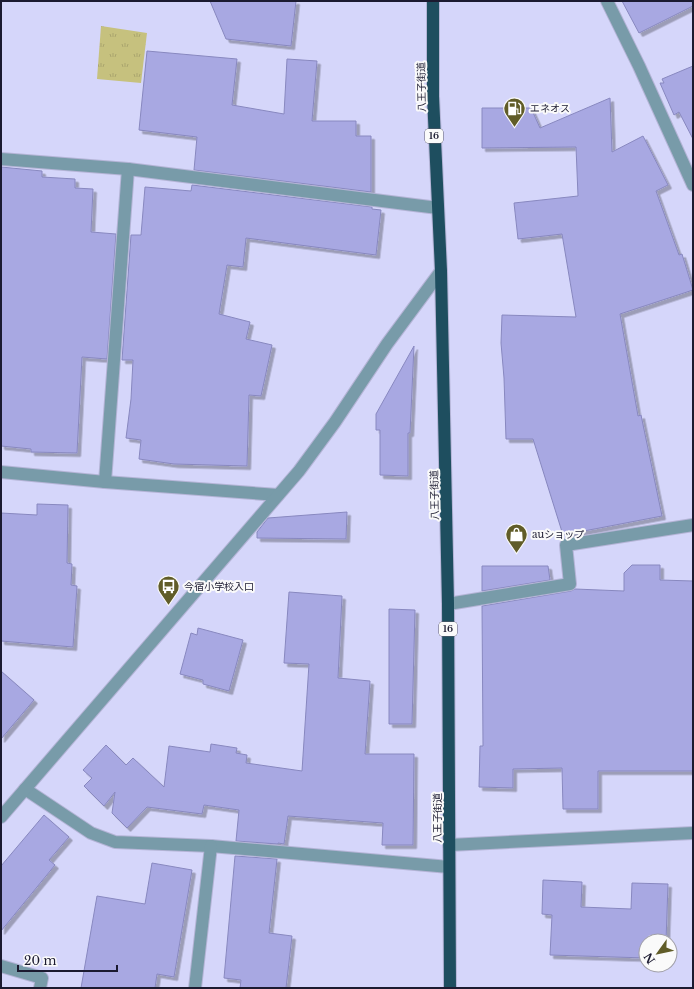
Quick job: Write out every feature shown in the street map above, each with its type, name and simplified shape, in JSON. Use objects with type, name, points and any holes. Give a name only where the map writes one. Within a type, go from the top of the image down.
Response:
[{"type":"highway","name":"八王子街道","points":[[433,1],[433,96],[441,271],[448,604],[450,988]]},
{"type":"street","points":[[607,1],[639,66],[693,185]]},
{"type":"street","points":[[1,159],[128,169],[438,208]]},
{"type":"street","points":[[104,482],[128,169]]},
{"type":"street","points":[[1,818],[299,471],[335,422],[387,344],[441,271]]},
{"type":"street","points":[[1,472],[104,482],[278,495]]},
{"type":"street","points":[[448,604],[570,584],[566,546],[693,525]]},
{"type":"street","points":[[25,789],[91,833],[115,842],[212,846],[449,867]]},
{"type":"street","points":[[449,845],[693,833]]},
{"type":"street","points":[[195,988],[212,846]]},
{"type":"street","points":[[1,966],[42,978],[40,988]]},
{"type":"green space","points":[[101,26],[147,33],[141,83],[97,79]]},
{"type":"building","points":[[210,1],[296,1],[291,46],[226,39]]},
{"type":"building","points":[[622,1],[693,1],[693,6],[639,33]]},
{"type":"building","points":[[147,51],[237,59],[232,105],[284,114],[287,59],[317,61],[312,121],[356,121],[356,136],[371,136],[371,192],[194,170],[197,137],[139,130]]},
{"type":"building","points":[[693,66],[693,139],[679,112],[674,115],[660,83],[664,83],[662,79]]},
{"type":"building","points":[[610,98],[612,152],[643,136],[668,185],[656,191],[679,255],[682,254],[693,290],[620,314],[638,416],[641,415],[662,516],[563,535],[533,439],[506,439],[501,343],[502,315],[576,317],[562,234],[518,239],[514,203],[578,196],[576,147],[482,148],[482,108],[531,108],[540,128]]},
{"type":"building","points":[[1,167],[42,171],[42,177],[75,179],[75,188],[93,189],[91,232],[116,234],[107,359],[82,357],[77,453],[31,452],[31,449],[1,446]]},
{"type":"building","points":[[192,185],[372,207],[372,209],[381,210],[376,255],[246,238],[243,267],[227,265],[219,314],[250,322],[246,339],[272,345],[261,396],[249,395],[247,466],[174,464],[139,459],[141,440],[126,438],[131,399],[133,360],[122,360],[131,235],[141,235],[145,187],[191,191]]},
{"type":"building","points":[[414,346],[410,433],[408,433],[408,476],[380,475],[380,430],[376,430],[376,414]]},
{"type":"building","points":[[37,504],[68,505],[67,563],[72,564],[71,585],[77,586],[73,647],[1,641],[1,513],[37,515]]},
{"type":"building","points":[[347,512],[346,539],[257,538],[257,532],[268,518]]},
{"type":"building","points":[[632,565],[660,565],[660,580],[693,581],[693,771],[598,771],[598,809],[563,809],[562,768],[513,769],[513,788],[479,787],[480,746],[483,746],[482,606],[571,591],[575,589],[624,591],[624,573]]},
{"type":"building","points":[[482,566],[548,566],[550,580],[482,591]]},
{"type":"building","points":[[289,592],[342,596],[338,678],[370,681],[365,754],[414,754],[413,845],[382,845],[383,823],[288,816],[284,844],[236,841],[239,810],[204,805],[202,814],[147,807],[127,828],[112,813],[115,792],[104,806],[84,786],[92,778],[83,770],[106,745],[126,765],[133,758],[164,787],[169,746],[210,752],[211,744],[237,748],[236,753],[247,755],[246,763],[302,771],[309,664],[284,663]]},
{"type":"building","points":[[389,609],[415,610],[412,724],[389,724]]},
{"type":"building","points":[[198,628],[243,640],[229,691],[203,684],[203,680],[180,674],[191,633],[197,635]]},
{"type":"building","points":[[1,671],[34,700],[1,739]]},
{"type":"building","points":[[44,815],[69,837],[49,860],[55,865],[1,931],[1,866]]},
{"type":"building","points":[[235,856],[277,859],[269,933],[292,936],[286,988],[240,988],[241,980],[224,978]]},
{"type":"building","points":[[152,863],[192,870],[174,977],[157,974],[155,988],[81,988],[97,896],[145,904]]},
{"type":"building","points":[[543,880],[582,882],[581,907],[631,909],[632,883],[668,884],[666,933],[638,933],[638,958],[550,955],[552,915],[542,914]]},
{"type":"place","name":"エネオス","points":[[514,128]]},
{"type":"place","name":"auショップ","points":[[517,554]]},
{"type":"place","name":"今宿小学校入口","points":[[169,606]]}]
